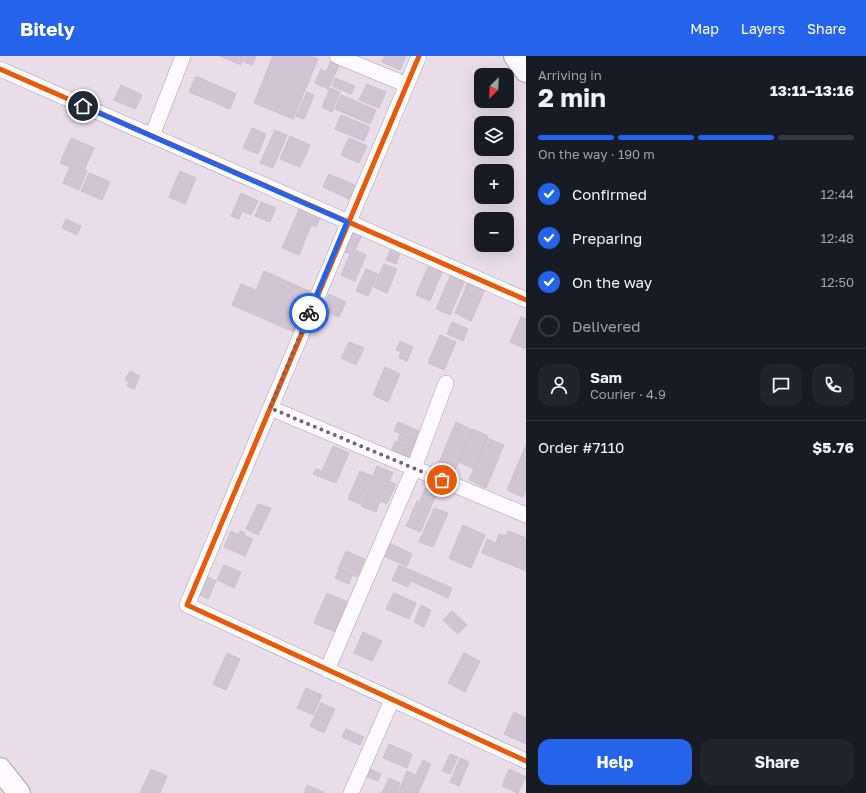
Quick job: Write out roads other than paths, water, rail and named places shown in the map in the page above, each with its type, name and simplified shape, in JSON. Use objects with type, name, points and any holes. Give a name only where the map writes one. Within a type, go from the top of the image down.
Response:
[{"type":"street","points":[[152,136],[183,56]]},
{"type":"street","points":[[337,56],[405,84]]},
{"type":"street","points":[[419,56],[405,84],[186,605],[526,761]]},
{"type":"street","points":[[515,56],[526,71]]},
{"type":"street","points":[[0,69],[526,300]]},
{"type":"street","points":[[327,670],[414,468],[446,383]]},
{"type":"street","points":[[270,408],[526,515]]},
{"type":"street","points":[[351,793],[392,700]]},
{"type":"street","points":[[0,769],[19,793]]}]
